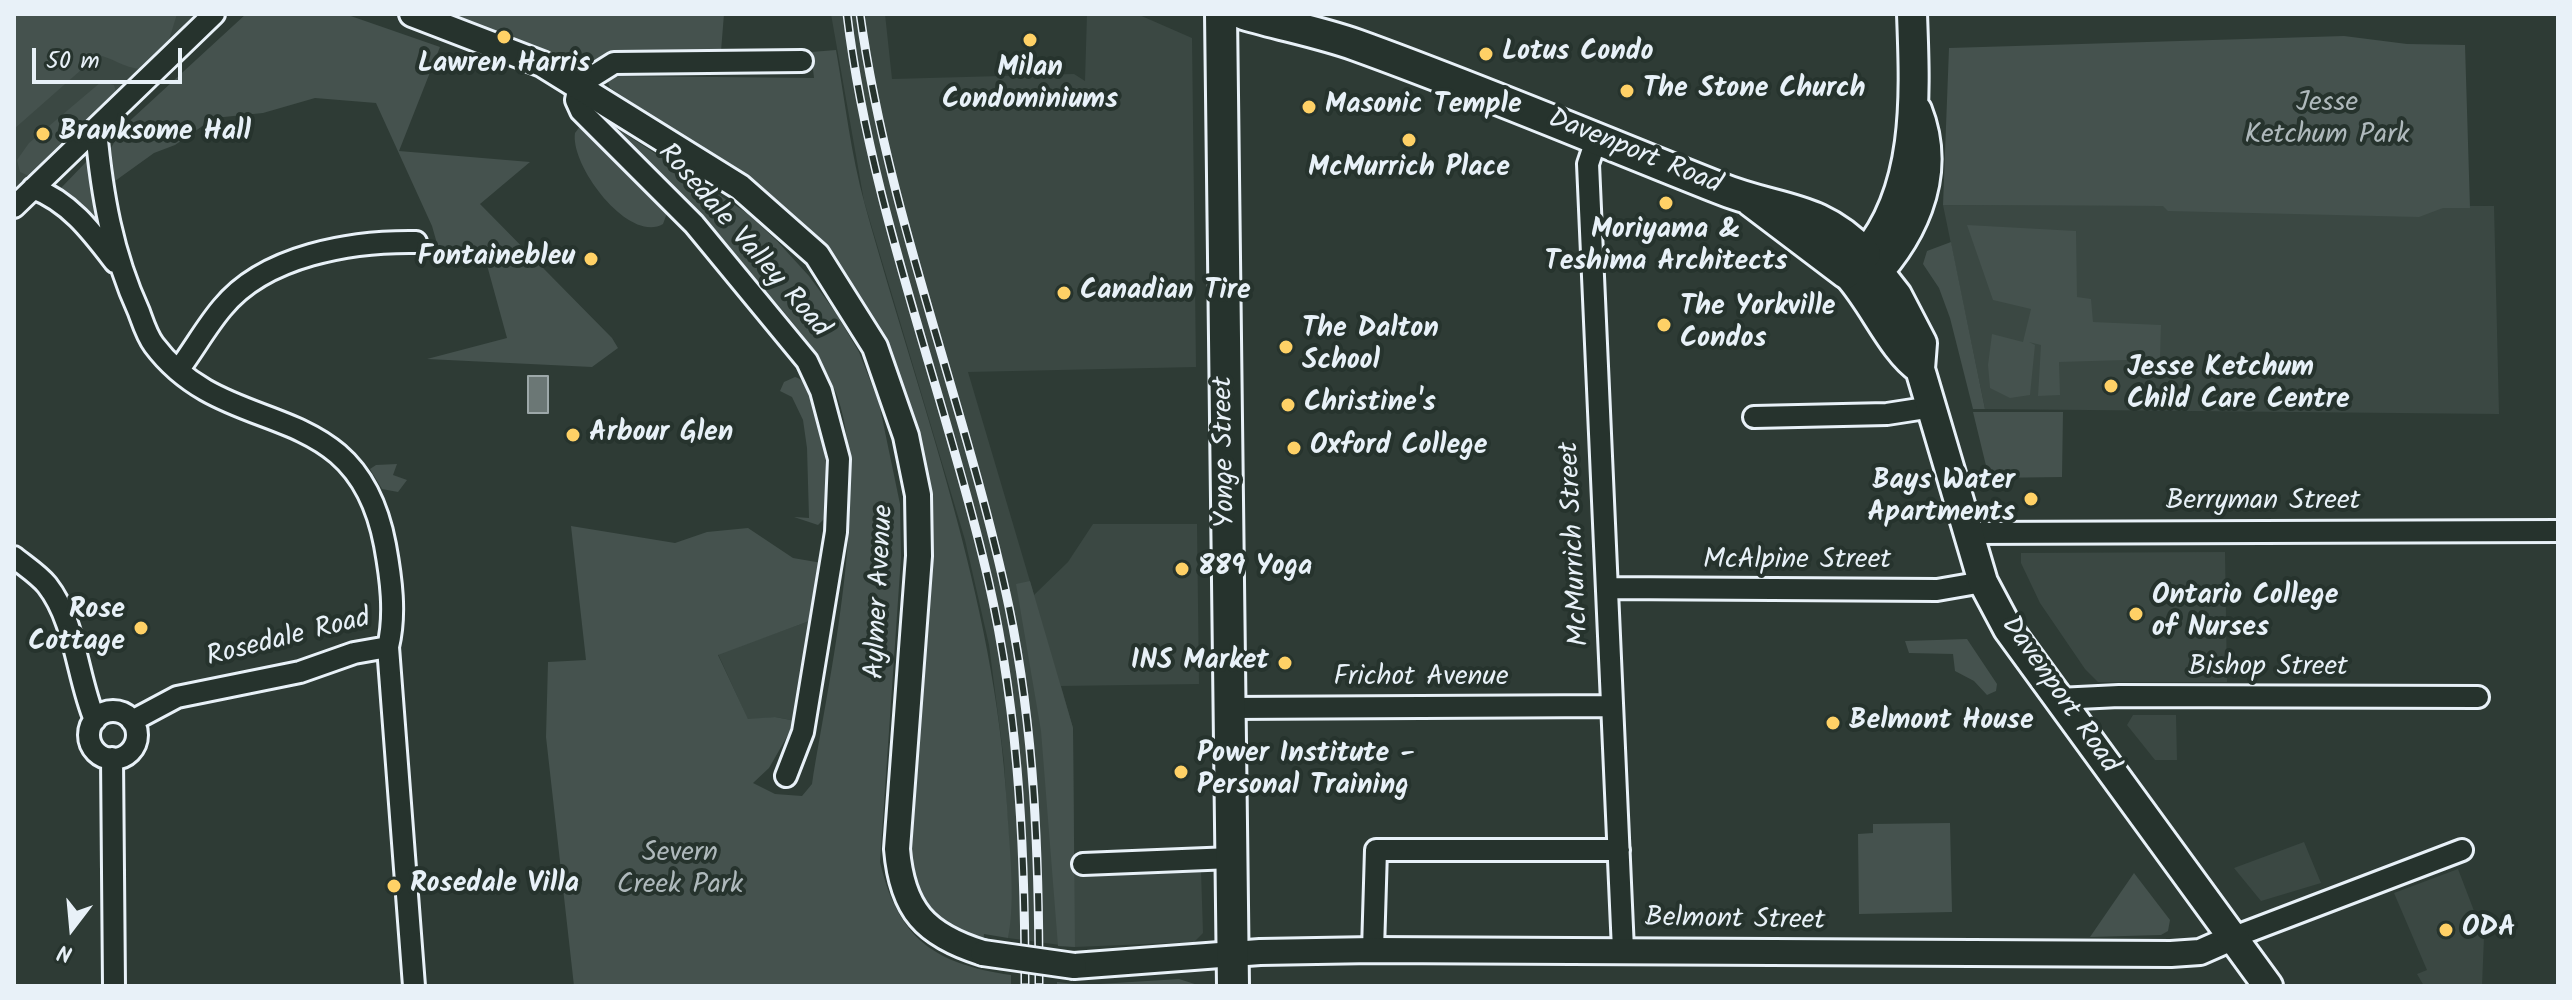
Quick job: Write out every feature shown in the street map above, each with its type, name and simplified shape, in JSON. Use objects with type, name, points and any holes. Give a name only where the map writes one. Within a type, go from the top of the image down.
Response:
[{"type":"main road","name":"Yonge Street","points":[[1221,14],[1233,986]]},
{"type":"main road","name":"Davenport Road","points":[[1244,14],[1353,44],[1597,137],[1751,201],[1794,208],[1843,232],[1904,358],[1920,369],[1983,582],[2008,629],[2268,986]]},
{"type":"main road","points":[[1863,272],[1894,209],[1916,106],[1912,14]]},
{"type":"street","points":[[14,207],[214,14]]},
{"type":"street","points":[[412,14],[542,64],[579,85],[614,63],[802,61]]},
{"type":"street","name":"Rosedale Valley Road","points":[[579,85],[576,100],[581,111],[694,224],[807,361],[821,391],[839,459],[836,532],[803,732],[786,776]]},
{"type":"street","name":"Aylmer Avenue","points":[[579,85],[740,187],[782,221],[817,255],[875,347],[906,436],[918,495],[919,556],[897,849],[900,880],[915,913],[957,945],[983,953],[1074,966],[1233,955]]},
{"type":"street","name":"Rosedale Road","points":[[96,130],[117,265]]},
{"type":"street","name":"McMurrich Street","points":[[1597,137],[1588,164],[1623,950]]},
{"type":"street","name":"Rosedale Road","points":[[33,188],[57,199],[89,228],[117,265],[153,345],[208,393],[307,432],[352,465],[372,496],[379,516],[392,598],[393,627],[388,647],[354,653],[300,672],[177,697],[132,721]]},
{"type":"street","points":[[179,369],[221,308],[254,280],[292,263],[348,246],[416,242]]},
{"type":"street","points":[[1754,417],[1887,414],[1932,407]]},
{"type":"street","name":"Berryman Street","points":[[1968,533],[2558,531]]},
{"type":"street","points":[[14,557],[46,584],[61,608],[84,695],[95,720],[90,741],[98,753],[112,758],[126,755],[135,743],[132,721],[114,711],[95,720]]},
{"type":"street","name":"McAlpine Street","points":[[1609,588],[1937,590],[1983,582]]},
{"type":"street","points":[[388,647],[414,986]]},
{"type":"street","name":"Bishop Street","points":[[2058,699],[2119,696],[2478,697]]},
{"type":"street","name":"Frichot Avenue","points":[[1230,708],[1612,706]]},
{"type":"street","points":[[112,758],[114,986]]},
{"type":"street","points":[[1373,950],[1376,850],[1619,850]]},
{"type":"street","points":[[2234,937],[2462,850]]},
{"type":"street","points":[[1083,864],[1232,858]]},
{"type":"street","name":"Belmont Street","points":[[1233,955],[1373,950],[2171,954],[2200,952],[2234,937]]},
{"type":"shaded area","name":"Branksome Hall","points":[[14,14],[198,14],[14,190]]},
{"type":"shaded area","points":[[831,14],[885,14],[892,79],[1074,74],[1085,81],[1087,14],[1137,14],[1192,38],[1196,367],[968,372],[1034,595],[1068,562],[1093,524],[1197,524],[1199,684],[1061,686],[1073,728],[1074,872],[1201,870],[1203,933],[1194,942],[1075,947],[1008,938],[1009,847],[1004,761],[989,645],[965,540],[864,201]]},
{"type":"shaded area","points":[[1943,205],[2494,206],[2499,414],[1985,409]]},
{"type":"shaded area","points":[[528,376],[548,376],[548,413],[528,413]]},
{"type":"shaded area","name":"Ontario College of Nurses","points":[[2225,552],[2227,682],[2098,682],[2085,669],[2040,603],[2021,563],[2021,553]]},
{"type":"shaded area","points":[[812,620],[796,721],[775,717],[748,720],[718,654]]},
{"type":"shaded area","points":[[2133,715],[2176,715],[2177,760],[2155,760],[2127,725]]},
{"type":"shaded area","points":[[2304,842],[2321,883],[2261,901],[2234,868]]},
{"type":"shaded area","name":"ODA","points":[[2458,869],[2484,937],[2482,986],[2424,986],[2417,974],[2427,970],[2394,893]]},
{"type":"green space","name":"Branksome Hall","points":[[14,14],[177,14],[168,43],[141,69],[98,55],[14,129]]},
{"type":"green space","points":[[246,14],[345,14],[440,47],[399,151],[530,162],[480,204],[612,338],[618,348],[592,367],[427,359],[507,338],[482,247],[440,254],[432,226],[376,103],[315,98],[263,113],[214,118],[175,145],[154,153],[115,181],[111,148],[122,128]]},
{"type":"green space","points":[[444,14],[724,14],[721,51],[610,53],[578,68]]},
{"type":"green space","name":"Jesse Ketchum Park","points":[[2344,36],[2407,44],[2465,45],[2470,208],[2443,208],[2419,217],[2168,211],[2163,206],[1943,205],[1949,48]]},
{"type":"green space","points":[[836,50],[860,186],[952,502],[987,651],[1000,728],[1007,805],[1012,889],[1008,938],[984,934],[983,942],[965,936],[938,919],[921,895],[911,864],[909,846],[932,550],[929,492],[919,436],[895,366],[860,299],[827,246],[766,191],[610,88],[608,82],[614,76],[814,78],[811,52]]},
{"type":"green space","points":[[101,82],[114,85],[116,92],[29,176],[20,172],[17,160],[29,143]]},
{"type":"green space","name":"Severn Creek Park","points":[[602,119],[747,213],[809,276],[859,352],[879,403],[900,504],[901,557],[880,862],[897,911],[909,929],[941,955],[961,964],[1011,975],[1011,986],[574,986],[546,737],[548,662],[586,660],[571,526],[675,543],[707,532],[748,528],[793,558],[822,563],[812,620],[718,655],[748,719],[775,717],[796,721],[769,768],[753,783],[775,794],[802,796],[812,784],[837,638],[849,527],[850,475],[845,428],[834,388],[818,357],[787,315],[717,235]]},
{"type":"green space","points":[[581,125],[667,213],[663,224],[649,227],[634,223],[604,198],[582,164],[576,147],[575,133]]},
{"type":"green space","points":[[87,161],[90,163],[98,222],[60,189]]},
{"type":"green space","points":[[1967,225],[2076,231],[2077,297],[2091,299],[2093,322],[2161,325],[2160,359],[2059,362],[2060,395],[2038,396],[2041,345],[2029,342],[2035,345],[2030,395],[2010,398],[1990,388],[1988,365],[1992,334],[2023,342],[2031,309],[1993,300]]},
{"type":"green space","points":[[1951,242],[1985,409],[1973,409],[1950,318],[1939,288],[1923,264],[1927,251]]},
{"type":"green space","points":[[795,377],[806,384],[814,399],[823,440],[826,517],[818,525],[794,517],[809,518],[803,420],[792,397],[780,391],[784,382]]},
{"type":"green space","points":[[1973,412],[2063,412],[2062,477],[1989,478]]},
{"type":"green space","points":[[397,464],[393,475],[407,480],[398,492],[382,489],[370,469],[376,465]]},
{"type":"green space","points":[[1030,581],[1073,728],[1075,947],[1058,946],[1041,731],[1016,584]]},
{"type":"green space","points":[[1967,639],[1997,684],[1996,691],[1987,695],[1974,681],[1955,671],[1953,654],[1909,653],[1905,641]]},
{"type":"green space","points":[[1950,823],[1952,912],[1859,914],[1858,834],[1873,833],[1873,824]]},
{"type":"green space","points":[[2134,873],[2170,920],[2168,931],[2161,935],[2090,937]]},
{"type":"green space","points":[[1179,979],[1201,986],[1057,986],[1057,982],[1083,985]]},
{"type":"railway","points":[[847,14],[871,151],[982,554],[1004,661],[1021,823],[1025,986]]},
{"type":"railway","points":[[860,14],[889,164],[992,533],[1018,654],[1034,795],[1039,986]]},
{"type":"place","name":"Lawren Harris","points":[[504,37]]},
{"type":"place","name":"Milan Condominiums","points":[[1030,40]]},
{"type":"place","name":"Lotus Condo","points":[[1486,54]]},
{"type":"place","name":"The Stone Church","points":[[1627,91]]},
{"type":"place","name":"Masonic Temple","points":[[1309,107]]},
{"type":"place","name":"Branksome Hall","points":[[43,134]]},
{"type":"place","name":"McMurrich Place","points":[[1409,140]]},
{"type":"place","name":"Moriyama & Teshima Architects","points":[[1666,203]]},
{"type":"place","name":"Fontainebleu","points":[[591,259]]},
{"type":"place","name":"Canadian Tire","points":[[1064,293]]},
{"type":"place","name":"The Yorkville Condos","points":[[1664,325]]},
{"type":"place","name":"The Dalton School","points":[[1286,347]]},
{"type":"place","name":"Jesse Ketchum Child Care Centre","points":[[2111,386]]},
{"type":"place","name":"Christine's","points":[[1288,405]]},
{"type":"place","name":"Arbour Glen","points":[[573,435]]},
{"type":"place","name":"Oxford College","points":[[1294,448]]},
{"type":"place","name":"Bays Water Apartments","points":[[2031,499]]},
{"type":"place","name":"889 Yoga","points":[[1182,569]]},
{"type":"place","name":"Ontario College of Nurses","points":[[2136,614]]},
{"type":"place","name":"Rose Cottage","points":[[141,628]]},
{"type":"place","name":"INS Market","points":[[1285,663]]},
{"type":"place","name":"Belmont House","points":[[1833,723]]},
{"type":"place","name":"Power Institute - Personal Training","points":[[1181,772]]},
{"type":"place","name":"Rosedale Villa","points":[[394,886]]},
{"type":"place","name":"ODA","points":[[2446,930]]}]
